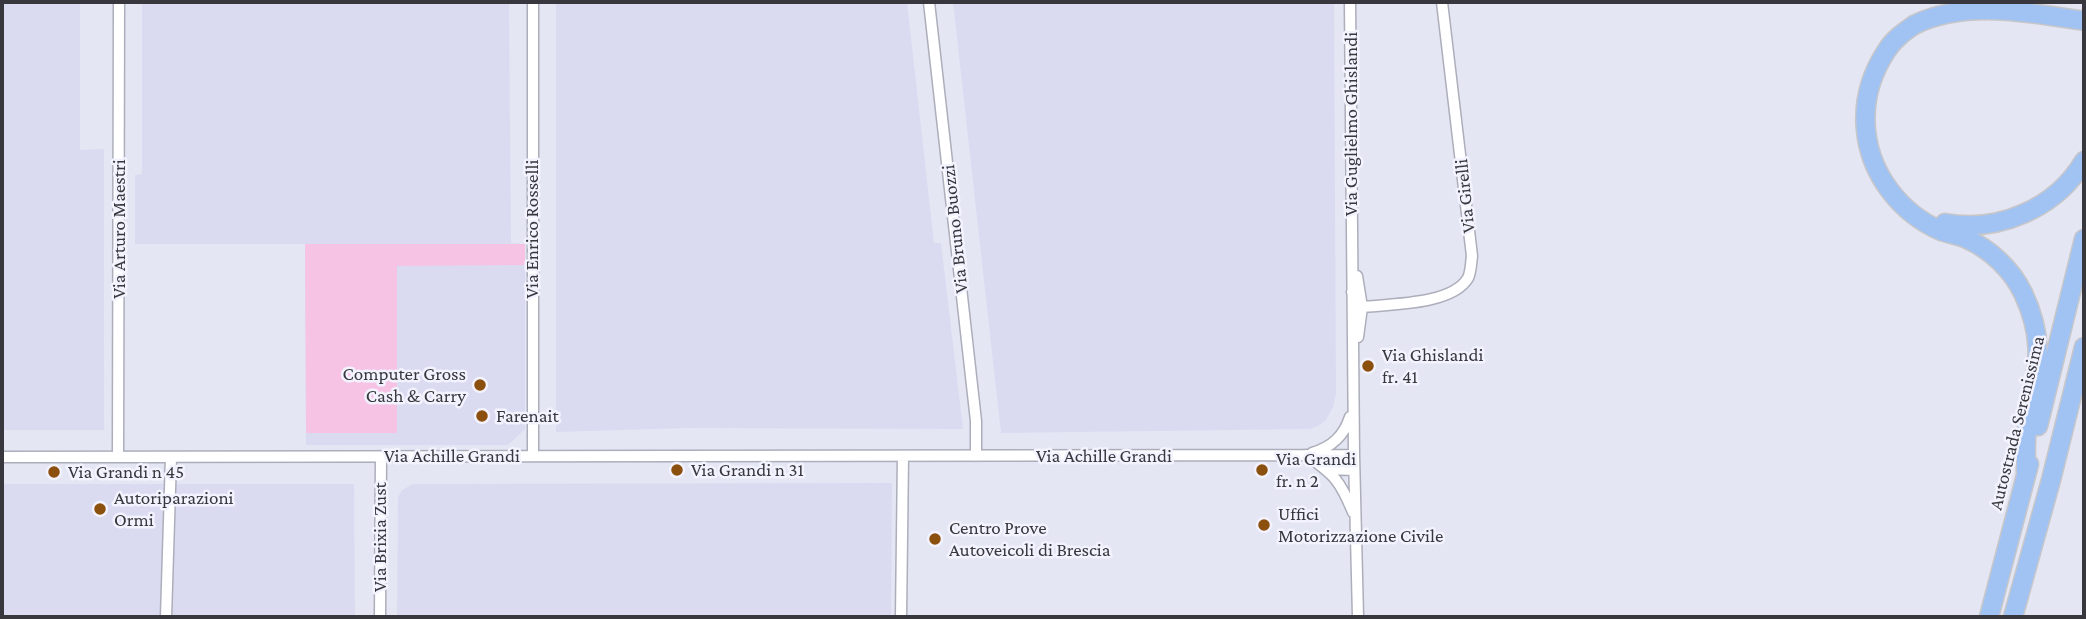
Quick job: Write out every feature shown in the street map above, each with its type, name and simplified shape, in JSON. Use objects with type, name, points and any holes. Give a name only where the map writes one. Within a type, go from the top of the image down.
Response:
[{"type":"highway","points":[[2026,475],[2026,430],[2039,346],[2030,309],[2016,282],[1997,258],[1967,239],[1941,231],[1918,217],[1894,197],[1872,161],[1865,117],[1871,79],[1890,45],[1920,21],[1937,13],[1955,7],[1979,5],[2084,21]]},
{"type":"highway","points":[[1918,217],[1967,226],[2008,220],[2032,210],[2063,188],[2072,180],[2084,161]]},
{"type":"highway","name":"Autostrada Serenissima","points":[[1989,617],[2084,239]]},
{"type":"highway","points":[[2051,480],[2084,347]]},
{"type":"highway","points":[[2013,617],[2084,363]]},
{"type":"street","name":"Via Arturo Maestri","points":[[118,457],[119,2]]},
{"type":"street","name":"Via Enrico Rosselli","points":[[533,2],[533,456]]},
{"type":"street","name":"Via Bruno Buozzi","points":[[929,2],[976,421],[976,456]]},
{"type":"street","name":"Via Guglielmo Ghislandi","points":[[1350,2],[1353,408],[1358,617]]},
{"type":"street","name":"Via Girelli","points":[[1362,307],[1423,301],[1441,296],[1459,288],[1471,270],[1442,2]]},
{"type":"street","name":"Via Guglielmo Ghislandi","points":[[1351,246],[1362,307],[1354,369]]},
{"type":"street","points":[[1352,291],[1362,307]]},
{"type":"street","name":"Via Achille Grandi","points":[[1305,455],[1331,445],[1346,431],[1353,408]]},
{"type":"street","points":[[1305,455],[1327,470],[1342,486],[1356,519]]},
{"type":"street","points":[[901,617],[903,456]]},
{"type":"street","name":"Via Achille Grandi","points":[[2,457],[1354,456]]},
{"type":"street","points":[[166,617],[171,457]]},
{"type":"street","name":"Via Brixia Zust","points":[[380,617],[381,457]]},
{"type":"street","points":[[1327,470],[1354,470]]},
{"type":"shaded area","points":[[2,2],[80,2],[80,150],[104,149],[104,430],[2,430]]},
{"type":"shaded area","points":[[142,2],[509,2],[511,243],[525,244],[525,429],[508,445],[306,445],[305,244],[135,244],[135,175],[142,174]]},
{"type":"shaded area","points":[[556,2],[907,2],[934,243],[941,243],[963,429],[687,428],[556,432]]},
{"type":"shaded area","points":[[953,2],[1334,2],[1336,394],[1326,420],[1310,429],[1001,433]]},
{"type":"shaded area","points":[[305,244],[525,244],[525,265],[397,266],[397,433],[306,433]]},
{"type":"shaded area","points":[[892,483],[891,617],[397,617],[398,497],[402,490],[413,484]]},
{"type":"shaded area","points":[[2,484],[354,484],[355,617],[2,617]]},
{"type":"place","name":"Via Ghislandi fr. 41","points":[[1368,366]]},
{"type":"place","name":"Computer Gross Cash & Carry","points":[[480,385]]},
{"type":"place","name":"Farenait","points":[[482,416]]},
{"type":"place","name":"Via Grandi n 31","points":[[677,470]]},
{"type":"place","name":"Via Grandi fr. n 2","points":[[1262,470]]},
{"type":"place","name":"Via Grandi n 45","points":[[54,472]]},
{"type":"place","name":"Autoriparazioni Ormi","points":[[100,509]]},
{"type":"place","name":"Uffici Motorizzazione Civile","points":[[1264,525]]},
{"type":"place","name":"Centro Prove Autoveicoli di Brescia","points":[[935,539]]}]
